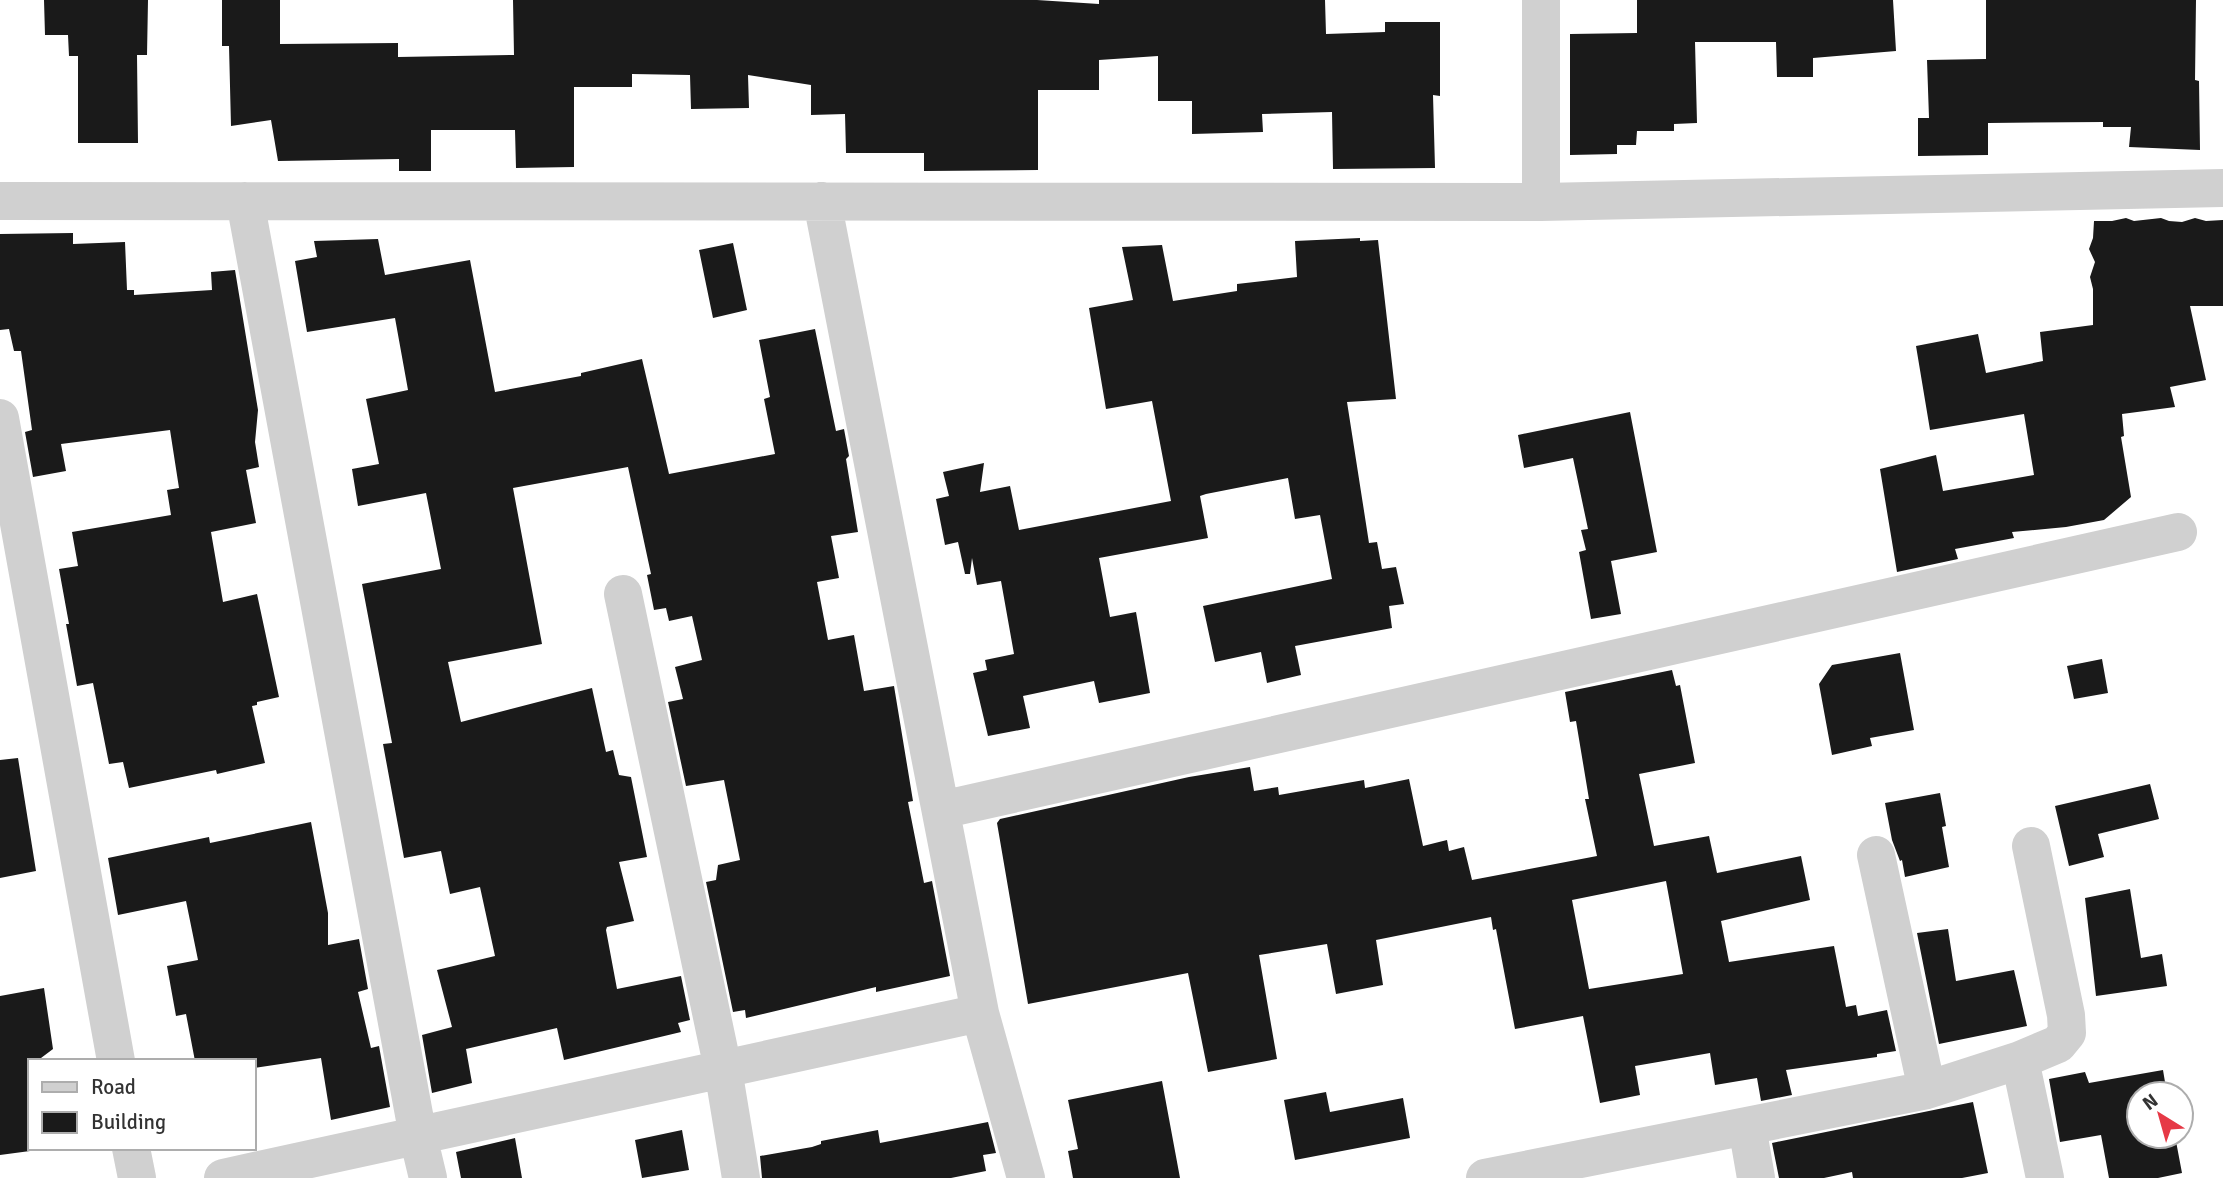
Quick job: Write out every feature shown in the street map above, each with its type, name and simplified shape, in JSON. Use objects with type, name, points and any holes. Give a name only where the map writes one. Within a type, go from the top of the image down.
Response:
[{"type":"street","points":[[1541,0],[1541,202]]},
{"type":"street","points":[[0,201],[1541,202],[2223,188]]},
{"type":"street","points":[[245,201],[428,1178]]},
{"type":"street","points":[[822,201],[980,1013],[1026,1178]]},
{"type":"street","points":[[0,418],[116,1059]]},
{"type":"street","points":[[941,810],[2179,532]]},
{"type":"street","points":[[623,594],[723,1069],[741,1178]]},
{"type":"street","points":[[1485,1178],[1927,1090],[2020,1060],[2058,1044],[2067,1033],[2066,1015],[2031,846]]},
{"type":"street","points":[[1876,855],[1927,1090]]},
{"type":"street","points":[[223,1178],[980,1013]]},
{"type":"street","points":[[2020,1060],[2045,1178]]},
{"type":"street","points":[[1747,1126],[1756,1178]]},
{"type":"street","points":[[131,1150],[137,1178]]},
{"type":"building","points":[[44,0],[148,0],[147,55],[137,55],[138,143],[78,143],[78,56],[69,56],[68,35],[45,35]]},
{"type":"building","points":[[222,0],[280,0],[280,44],[398,43],[398,57],[514,55],[513,0],[1037,0],[1099,4],[1099,0],[1325,0],[1326,34],[1385,32],[1385,22],[1440,22],[1440,96],[1433,95],[1435,168],[1333,169],[1332,112],[1262,114],[1263,132],[1192,134],[1192,101],[1158,101],[1158,56],[1099,60],[1099,90],[1038,90],[1038,170],[924,171],[924,153],[846,153],[845,114],[811,115],[811,85],[748,75],[749,108],[691,109],[690,75],[632,74],[632,87],[574,87],[574,167],[516,168],[515,130],[431,130],[431,171],[399,171],[399,159],[278,161],[271,120],[231,126],[229,46],[222,46]]},
{"type":"building","points":[[1637,0],[1893,0],[1896,51],[1813,58],[1813,77],[1777,77],[1776,42],[1695,42],[1697,123],[1674,124],[1674,131],[1637,131],[1636,145],[1617,145],[1617,154],[1570,155],[1570,34],[1637,33]]},
{"type":"building","points":[[1986,0],[2196,0],[2195,80],[2199,81],[2200,150],[2129,147],[2131,127],[2103,127],[2103,122],[1988,123],[1988,155],[1918,156],[1918,118],[1929,118],[1927,60],[1986,59]]},
{"type":"building","points":[[2126,218],[2134,221],[2161,218],[2182,222],[2195,218],[2206,221],[2223,220],[2223,306],[2190,306],[2206,380],[2170,387],[2175,407],[2122,414],[2124,436],[2121,437],[2131,497],[2104,520],[2012,532],[2014,538],[1955,549],[1958,559],[1897,572],[1880,469],[1936,455],[1943,491],[2034,475],[2024,414],[1930,430],[1916,346],[1978,334],[1986,373],[2043,361],[2040,332],[2093,325],[2093,289],[2090,277],[2095,262],[2089,249],[2094,221]]},
{"type":"building","points":[[73,233],[73,244],[125,242],[127,290],[134,290],[134,295],[212,290],[211,272],[235,270],[258,410],[255,442],[259,467],[246,470],[256,523],[211,532],[223,602],[257,594],[279,697],[257,702],[257,705],[252,706],[265,763],[217,774],[216,770],[129,788],[123,762],[109,764],[93,683],[77,686],[59,569],[78,566],[72,532],[171,515],[167,490],[179,488],[170,430],[61,444],[66,471],[33,477],[25,432],[32,430],[21,351],[14,351],[9,329],[0,330],[0,234]]},
{"type":"building","points":[[1360,238],[1360,241],[1378,240],[1396,399],[1347,402],[1369,543],[1377,542],[1382,569],[1396,567],[1404,604],[1389,606],[1392,628],[1295,646],[1301,675],[1267,683],[1261,652],[1215,662],[1203,606],[1332,579],[1320,515],[1295,519],[1288,478],[1206,494],[1200,496],[1208,538],[1099,558],[1110,617],[1136,612],[1150,693],[1099,703],[1094,681],[1023,696],[1030,728],[988,736],[973,673],[987,670],[985,660],[1014,654],[1001,581],[977,585],[972,558],[970,574],[965,574],[958,542],[945,545],[936,499],[949,496],[943,472],[984,463],[980,492],[1010,486],[1019,530],[1171,501],[1152,401],[1106,409],[1089,308],[1133,300],[1122,247],[1162,245],[1173,301],[1237,291],[1237,284],[1297,277],[1295,241]]},
{"type":"building","points":[[378,239],[385,275],[470,260],[495,392],[581,376],[581,373],[642,359],[669,474],[775,454],[764,399],[770,397],[759,340],[815,329],[836,431],[844,429],[858,532],[831,536],[839,578],[817,582],[828,640],[854,635],[864,691],[894,686],[913,801],[908,802],[924,883],[932,881],[950,976],[876,992],[876,987],[746,1018],[745,1010],[733,1012],[706,882],[716,880],[718,865],[740,860],[724,780],[686,786],[668,702],[683,699],[675,667],[702,660],[692,616],[669,621],[666,608],[654,610],[647,575],[651,574],[628,467],[513,488],[542,644],[448,662],[461,722],[592,688],[606,752],[613,750],[619,775],[631,777],[647,857],[619,862],[634,921],[607,927],[606,930],[617,989],[681,976],[690,1020],[678,1023],[681,1032],[564,1060],[557,1028],[466,1049],[472,1083],[432,1093],[422,1035],[452,1027],[437,970],[495,956],[480,887],[450,894],[441,851],[404,858],[383,744],[392,743],[362,584],[441,569],[426,493],[358,506],[352,469],[379,464],[366,399],[408,390],[395,318],[307,332],[295,261],[317,257],[314,241]]},
{"type":"building","points":[[733,243],[747,310],[713,318],[699,250]]},
{"type":"building","points":[[1630,412],[1657,552],[1611,561],[1621,614],[1591,619],[1579,552],[1586,550],[1581,530],[1588,529],[1573,458],[1524,468],[1518,435]]},
{"type":"building","points":[[1900,653],[1914,730],[1870,738],[1872,746],[1832,755],[1819,684],[1832,665]]},
{"type":"building","points":[[2102,659],[2108,693],[2074,699],[2067,666]]},
{"type":"building","points":[[1672,670],[1676,686],[1680,685],[1695,763],[1639,774],[1654,846],[1709,836],[1717,873],[1801,856],[1810,900],[1721,921],[1729,962],[1834,946],[1846,1007],[1856,1005],[1858,1016],[1887,1010],[1896,1051],[1877,1054],[1877,1057],[1786,1070],[1792,1095],[1761,1101],[1757,1078],[1715,1085],[1710,1053],[1635,1066],[1640,1095],[1600,1103],[1583,1016],[1515,1029],[1496,929],[1493,930],[1491,917],[1376,940],[1383,985],[1336,994],[1327,944],[1259,955],[1277,1059],[1208,1072],[1188,973],[1028,1004],[997,823],[1000,819],[1189,777],[1250,767],[1254,791],[1278,787],[1279,795],[1364,780],[1365,788],[1409,779],[1423,846],[1447,840],[1449,851],[1464,847],[1472,880],[1597,856],[1585,799],[1589,799],[1576,721],[1570,722],[1565,692]],"holes":[[[1666,881],[1683,974],[1589,989],[1572,900]]]},
{"type":"building","points":[[18,758],[36,871],[0,878],[0,760]]},
{"type":"building","points":[[2150,784],[2159,819],[2098,834],[2104,857],[2069,866],[2055,806]]},
{"type":"building","points":[[1940,793],[1946,826],[1942,827],[1949,867],[1905,877],[1902,860],[1900,861],[1892,840],[1885,803]]},
{"type":"building","points":[[311,822],[328,913],[328,945],[359,939],[368,989],[358,992],[371,1048],[379,1046],[390,1107],[331,1120],[321,1058],[256,1068],[256,1059],[195,1059],[186,1014],[176,1016],[167,966],[198,960],[186,901],[118,915],[108,858],[209,837],[210,843]]},
{"type":"building","points":[[2130,889],[2141,958],[2162,954],[2167,986],[2096,996],[2085,898]]},
{"type":"building","points":[[1948,929],[1956,981],[2014,970],[2027,1026],[1939,1044],[1917,933]]},
{"type":"building","points":[[44,988],[53,1049],[40,1059],[28,1059],[30,1151],[0,1155],[0,996]]},
{"type":"building","points":[[2163,1070],[2165,1080],[2125,1080],[2125,1150],[2178,1150],[2182,1173],[2158,1178],[2109,1178],[2101,1135],[2060,1142],[2049,1079],[2085,1072],[2089,1083]]},
{"type":"building","points":[[1162,1081],[1180,1178],[1073,1178],[1068,1151],[1078,1149],[1068,1100]]},
{"type":"building","points":[[1326,1092],[1330,1112],[1403,1098],[1410,1138],[1295,1160],[1284,1100]]},
{"type":"building","points":[[1973,1102],[1988,1173],[1962,1178],[1853,1178],[1852,1172],[1824,1178],[1779,1178],[1772,1143]]},
{"type":"building","points":[[988,1122],[996,1153],[983,1155],[986,1171],[951,1178],[762,1178],[760,1156],[812,1147],[821,1144],[821,1141],[878,1130],[880,1143]]},
{"type":"building","points":[[682,1130],[689,1170],[642,1178],[635,1140]]},
{"type":"building","points":[[515,1138],[522,1178],[461,1178],[456,1152]]}]
